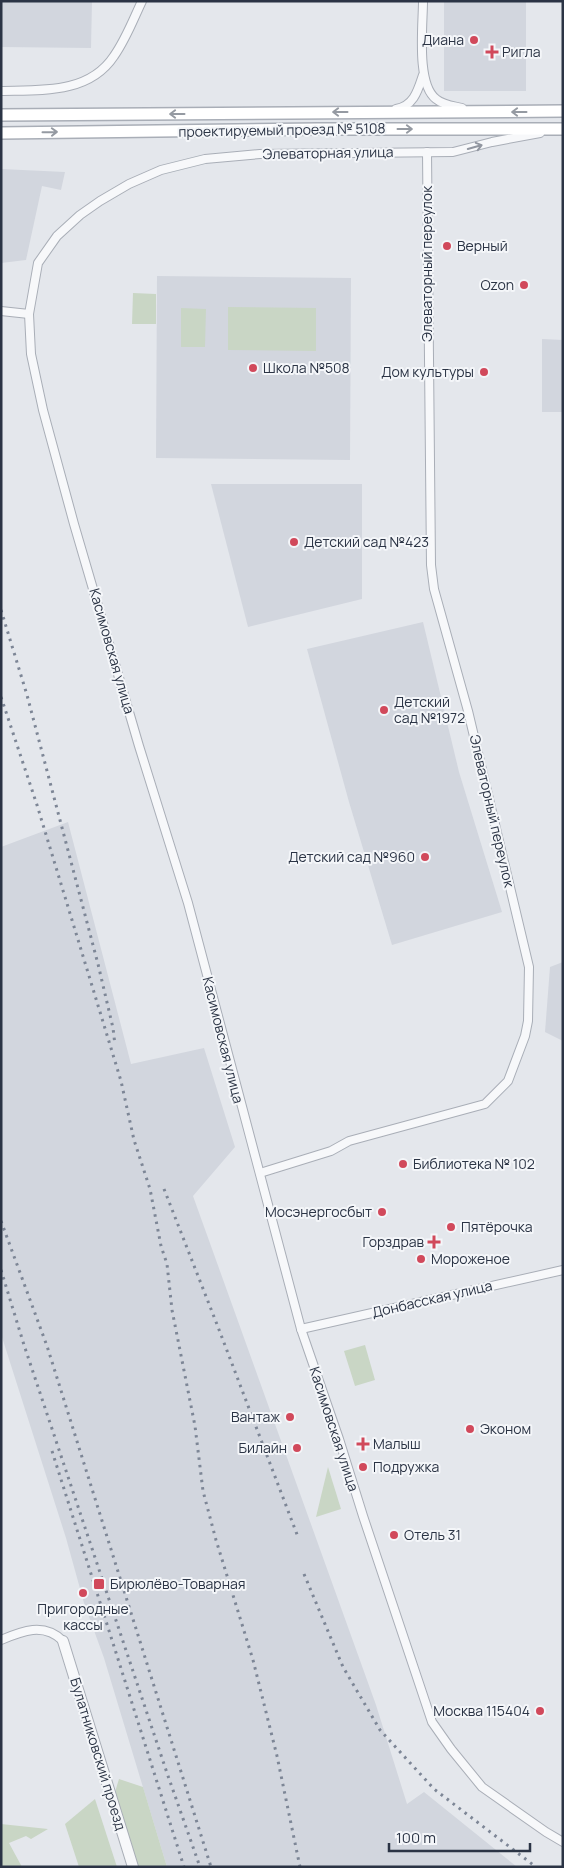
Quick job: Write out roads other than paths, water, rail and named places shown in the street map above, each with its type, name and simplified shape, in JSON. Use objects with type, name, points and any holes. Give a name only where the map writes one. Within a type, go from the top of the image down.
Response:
[{"type":"main road","name":"проектируемый проезд № 5108","points":[[1,115],[563,111]]},
{"type":"main road","name":"проектируемый проезд № 5108","points":[[1,133],[318,129],[563,129]]},
{"type":"street","points":[[1,91],[69,87],[88,80],[114,58],[142,1]]},
{"type":"street","points":[[423,1],[423,73],[428,90],[438,101],[476,112]]},
{"type":"street","points":[[373,112],[402,108],[409,104],[416,94],[423,73]]},
{"type":"street","name":"Элеваторная улица","points":[[100,201],[129,184],[162,170],[205,160],[260,154],[453,152],[500,140],[563,129]]},
{"type":"street","name":"Элеваторный переулок","points":[[260,1173],[331,1151],[349,1141],[485,1104],[508,1081],[525,1036],[528,1021],[529,967],[468,711],[434,589],[431,565],[427,152]]},
{"type":"street","name":"Касимовская улица","points":[[100,201],[80,215],[48,246],[38,263],[29,314],[31,354],[46,420],[74,524],[139,746],[188,903],[301,1329],[432,1722],[482,1787],[563,1842]]},
{"type":"street","points":[[1,311],[29,314]]},
{"type":"street","name":"Донбасская улица","points":[[301,1329],[563,1270]]},
{"type":"street","points":[[1,1640],[30,1630],[40,1629],[52,1633],[62,1641]]},
{"type":"street","name":"Булатниковский проезд","points":[[62,1641],[134,1867]]},
{"type":"railway","points":[[1,610],[27,695],[98,964],[113,1028],[115,1045]]},
{"type":"railway","points":[[1,697],[37,805],[121,1081],[134,1140],[150,1189],[161,1246],[167,1264],[172,1310],[195,1426],[203,1491],[253,1660],[277,1756],[300,1867]]},
{"type":"railway","points":[[164,1189],[298,1537]]},
{"type":"railway","points":[[1,1221],[47,1346],[211,1867]]},
{"type":"railway","points":[[1,1270],[24,1345],[200,1867]]},
{"type":"railway","points":[[52,1451],[184,1867]]},
{"type":"railway","points":[[304,1574],[343,1667],[380,1730],[434,1789],[536,1867]]},
{"type":"place","name":"Диана","points":[[474,40]]},
{"type":"place","name":"Ригла","points":[[492,52]]},
{"type":"place","name":"Верный","points":[[447,246]]},
{"type":"place","name":"Ozon","points":[[524,285]]},
{"type":"place","name":"Школа №508","points":[[253,368]]},
{"type":"place","name":"Дом культуры","points":[[484,372]]},
{"type":"place","name":"Детский сад №423","points":[[294,542]]},
{"type":"place","name":"Детский сад №1972","points":[[384,710]]},
{"type":"place","name":"Детский сад №960","points":[[425,857]]},
{"type":"place","name":"Библиотека № 102","points":[[403,1164]]},
{"type":"place","name":"Мосэнергосбыт","points":[[382,1212]]},
{"type":"place","name":"Пятёрочка","points":[[451,1227]]},
{"type":"place","name":"Горздрав","points":[[434,1242]]},
{"type":"place","name":"Мороженое","points":[[421,1259]]},
{"type":"place","name":"Вантаж","points":[[290,1417]]},
{"type":"place","name":"Эконом","points":[[470,1429]]},
{"type":"place","name":"Малыш","points":[[363,1444]]},
{"type":"place","name":"Билайн","points":[[297,1448]]},
{"type":"place","name":"Подружка","points":[[363,1467]]},
{"type":"place","name":"Отель 31","points":[[394,1535]]},
{"type":"place","name":"Бирюлёво-Товарная","points":[[99,1584]]},
{"type":"place","name":"Пригородные кассы","points":[[83,1593]]},
{"type":"place","name":"Москва 115404","points":[[540,1711]]}]
